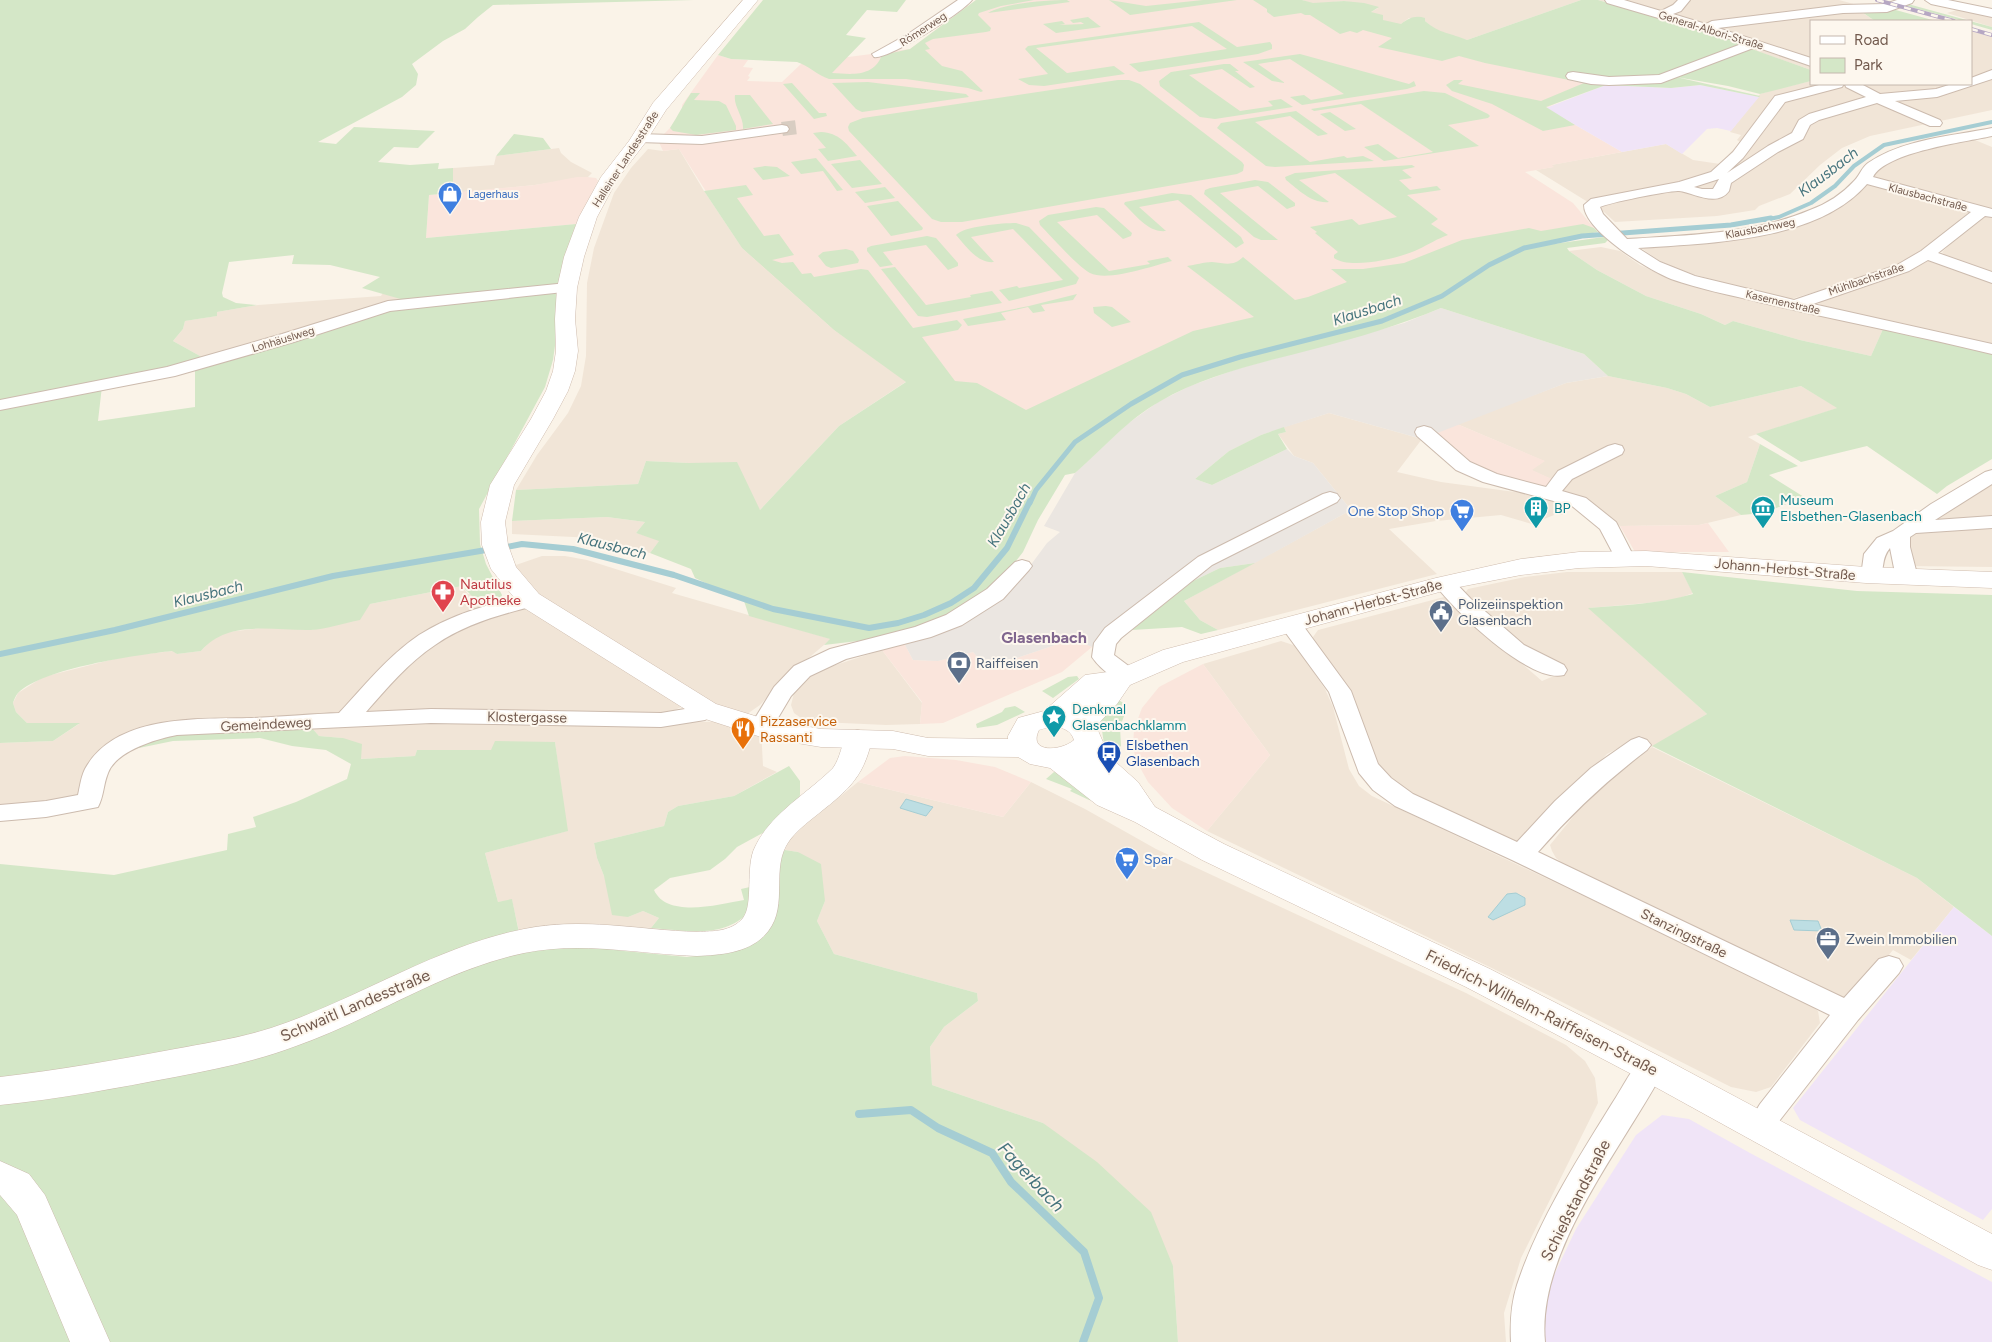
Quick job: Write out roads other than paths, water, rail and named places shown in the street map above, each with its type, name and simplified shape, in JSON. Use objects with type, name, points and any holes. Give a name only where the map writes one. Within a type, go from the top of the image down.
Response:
[{"type":"main road","name":"Halleiner Landesstraße","points":[[530,600],[504,569],[495,545],[493,530],[495,509],[502,485],[542,419],[557,391],[564,371],[567,351],[565,319],[567,288],[574,257],[596,199],[670,93],[751,0]]},
{"type":"main road","name":"Johann-Herbst-Straße","points":[[1123,677],[1173,656],[1445,583],[1546,562],[1625,559],[1733,564],[1871,576]]},
{"type":"main road","points":[[1871,576],[1992,580]]},
{"type":"main road","points":[[530,600],[706,710],[761,728],[821,738],[893,740],[937,747],[1025,738]]},
{"type":"main road","points":[[1069,738],[1038,720],[1028,724],[1025,738],[1031,754],[1039,757],[1069,738],[1090,713],[1113,692],[1123,677]]},
{"type":"main road","name":"Friedrich-Wilhelm-Raiffeisen-Straße","points":[[1069,738],[1108,798],[1146,815],[1213,852],[1478,978],[1651,1068],[1992,1253]]},
{"type":"main road","name":"Schwaitl Landesstraße","points":[[0,1091],[74,1082],[144,1070],[264,1043],[307,1028],[460,961],[523,941],[569,935],[710,944],[741,938],[758,922],[765,902],[765,867],[772,844],[785,827],[844,773],[852,762],[858,740]]},
{"type":"main road","points":[[0,1177],[16,1186],[32,1206],[90,1342]]},
{"type":"street","name":"Römerweg","points":[[878,54],[912,37],[966,0]]},
{"type":"street","name":"General-Albori-Straße","points":[[1611,0],[1756,43],[1810,62]]},
{"type":"street","points":[[1662,15],[1677,8],[1684,0]]},
{"type":"street","points":[[1701,27],[1843,9],[1887,8],[1908,0]]},
{"type":"street","points":[[1931,0],[1992,13]]},
{"type":"street","points":[[1960,5],[1992,4]]},
{"type":"street","points":[[1573,76],[1609,81],[1661,79],[1756,43]]},
{"type":"street","points":[[1972,82],[1992,74]]},
{"type":"street","points":[[1682,186],[1701,181],[1724,170],[1738,155],[1780,99],[1832,85]]},
{"type":"street","points":[[1853,85],[1935,123]]},
{"type":"street","points":[[1682,186],[1700,194],[1722,191],[1722,185],[1726,180],[1798,136],[1804,123],[1814,116],[1878,98],[1937,93],[1962,85]]},
{"type":"street","points":[[639,138],[702,140],[782,129]]},
{"type":"street","name":"Klausbachweg","points":[[1622,242],[1732,235],[1794,222],[1835,204],[1864,179],[1870,168],[1888,158],[1922,147],[1992,132]]},
{"type":"street","points":[[1972,136],[1992,145]]},
{"type":"street","name":"Klausbachstraße","points":[[1864,179],[1987,212]]},
{"type":"street","name":"Kasernenstraße","points":[[1682,186],[1596,202],[1592,207],[1598,218],[1622,242],[1650,263],[1673,273],[1743,293],[1992,349]]},
{"type":"street","name":"Mühlbachstraße","points":[[1795,305],[1903,268],[1927,254],[1987,212]]},
{"type":"street","points":[[1927,254],[1992,278]]},
{"type":"street","name":"Lohhäuslweg","points":[[0,405],[168,372],[288,338],[388,306],[567,288]]},
{"type":"street","points":[[1424,432],[1463,466],[1490,478],[1579,502],[1609,526],[1625,559]]},
{"type":"street","points":[[1551,493],[1565,475],[1615,450]]},
{"type":"street","name":"Johann-Herbst-Straße","points":[[1871,576],[1874,554],[1884,542],[1906,531],[1938,508],[1992,476]]},
{"type":"street","points":[[1123,677],[1103,657],[1105,643],[1113,633],[1204,561],[1330,498]]},
{"type":"street","points":[[1908,578],[1900,547],[1906,531],[1992,522]]},
{"type":"street","points":[[761,728],[782,692],[802,671],[838,654],[922,632],[954,620],[995,594],[1022,566]]},
{"type":"street","points":[[1445,583],[1463,604],[1516,650],[1556,670]]},
{"type":"street","points":[[346,720],[380,682],[418,647],[453,627],[479,616],[530,600]]},
{"type":"street","name":"Stanzingstraße","points":[[1291,624],[1340,691],[1367,767],[1382,784],[1404,800],[1521,854],[1848,1012]]},
{"type":"street","name":"Klostergasse","points":[[346,720],[431,716],[662,720],[697,715],[706,710]]},
{"type":"street","name":"Gemeindeweg","points":[[0,813],[46,809],[89,801],[98,766],[110,755],[135,738],[158,730],[181,727],[266,725],[346,720]]},
{"type":"street","points":[[1521,854],[1564,807],[1600,774],[1639,745]]},
{"type":"street","points":[[1761,1127],[1770,1112],[1848,1012],[1889,966]]},
{"type":"street","name":"Schießstandstraße","points":[[1528,1342],[1526,1327],[1532,1287],[1550,1246],[1579,1184],[1651,1068]]},
{"type":"water","points":[[906,799],[933,807],[926,816],[900,808]]},
{"type":"water","points":[[1516,893],[1525,898],[1525,905],[1493,920],[1488,917],[1507,894]]},
{"type":"water","points":[[1790,920],[1818,921],[1822,931],[1794,930]]},
{"type":"waterway","name":"Klausbach","points":[[1764,220],[1779,217],[1811,203],[1835,186],[1854,166],[1884,145],[1992,122]]},
{"type":"waterway","name":"Klausbach","points":[[1030,503],[1036,490],[1075,442],[1131,404],[1182,375],[1240,357],[1382,321],[1442,296],[1489,265],[1524,248],[1582,236],[1731,225],[1771,218]]},
{"type":"waterway","name":"Klausbach","points":[[502,548],[522,544],[573,549],[674,575],[773,609],[869,628],[898,623],[924,615],[951,603],[974,588],[1007,548],[1030,501]]},
{"type":"waterway","name":"Klausbach","points":[[0,654],[115,630],[333,576],[492,549]]},
{"type":"waterway","name":"Fagerbach","points":[[859,1114],[911,1110],[938,1128],[992,1153],[1011,1182],[1084,1252],[1099,1298],[1083,1342]]},
{"type":"tunnel","points":[[782,129],[798,127]]},
{"type":"railway","points":[[1877,0],[1950,20]]},
{"type":"railway","points":[[1972,29],[1992,35]]},
{"type":"place","name":"Lagerhaus","points":[[450,215]]},
{"type":"place","name":"BP","points":[[1536,529]]},
{"type":"place","name":"Museum Elsbethen-Glasenbach","points":[[1763,529]]},
{"type":"place","name":"One Stop Shop","points":[[1462,532]]},
{"type":"place","name":"Nautilus Apotheke","points":[[443,613]]},
{"type":"place","name":"Polizeiinspektion Glasenbach","points":[[1441,633]]},
{"type":"place","name":"Raiffeisen","points":[[959,684]]},
{"type":"place","name":"Denkmal Glasenbachklamm","points":[[1054,738]]},
{"type":"place","name":"Pizzaservice Rassanti","points":[[743,750]]},
{"type":"place","name":"Elsbethen Glasenbach","points":[[1109,774]]},
{"type":"place","name":"Spar","points":[[1127,880]]},
{"type":"place","name":"Zwein Immobilien","points":[[1828,960]]},
{"type":"district","name":"Glasenbach","points":[[1044,637]]}]
